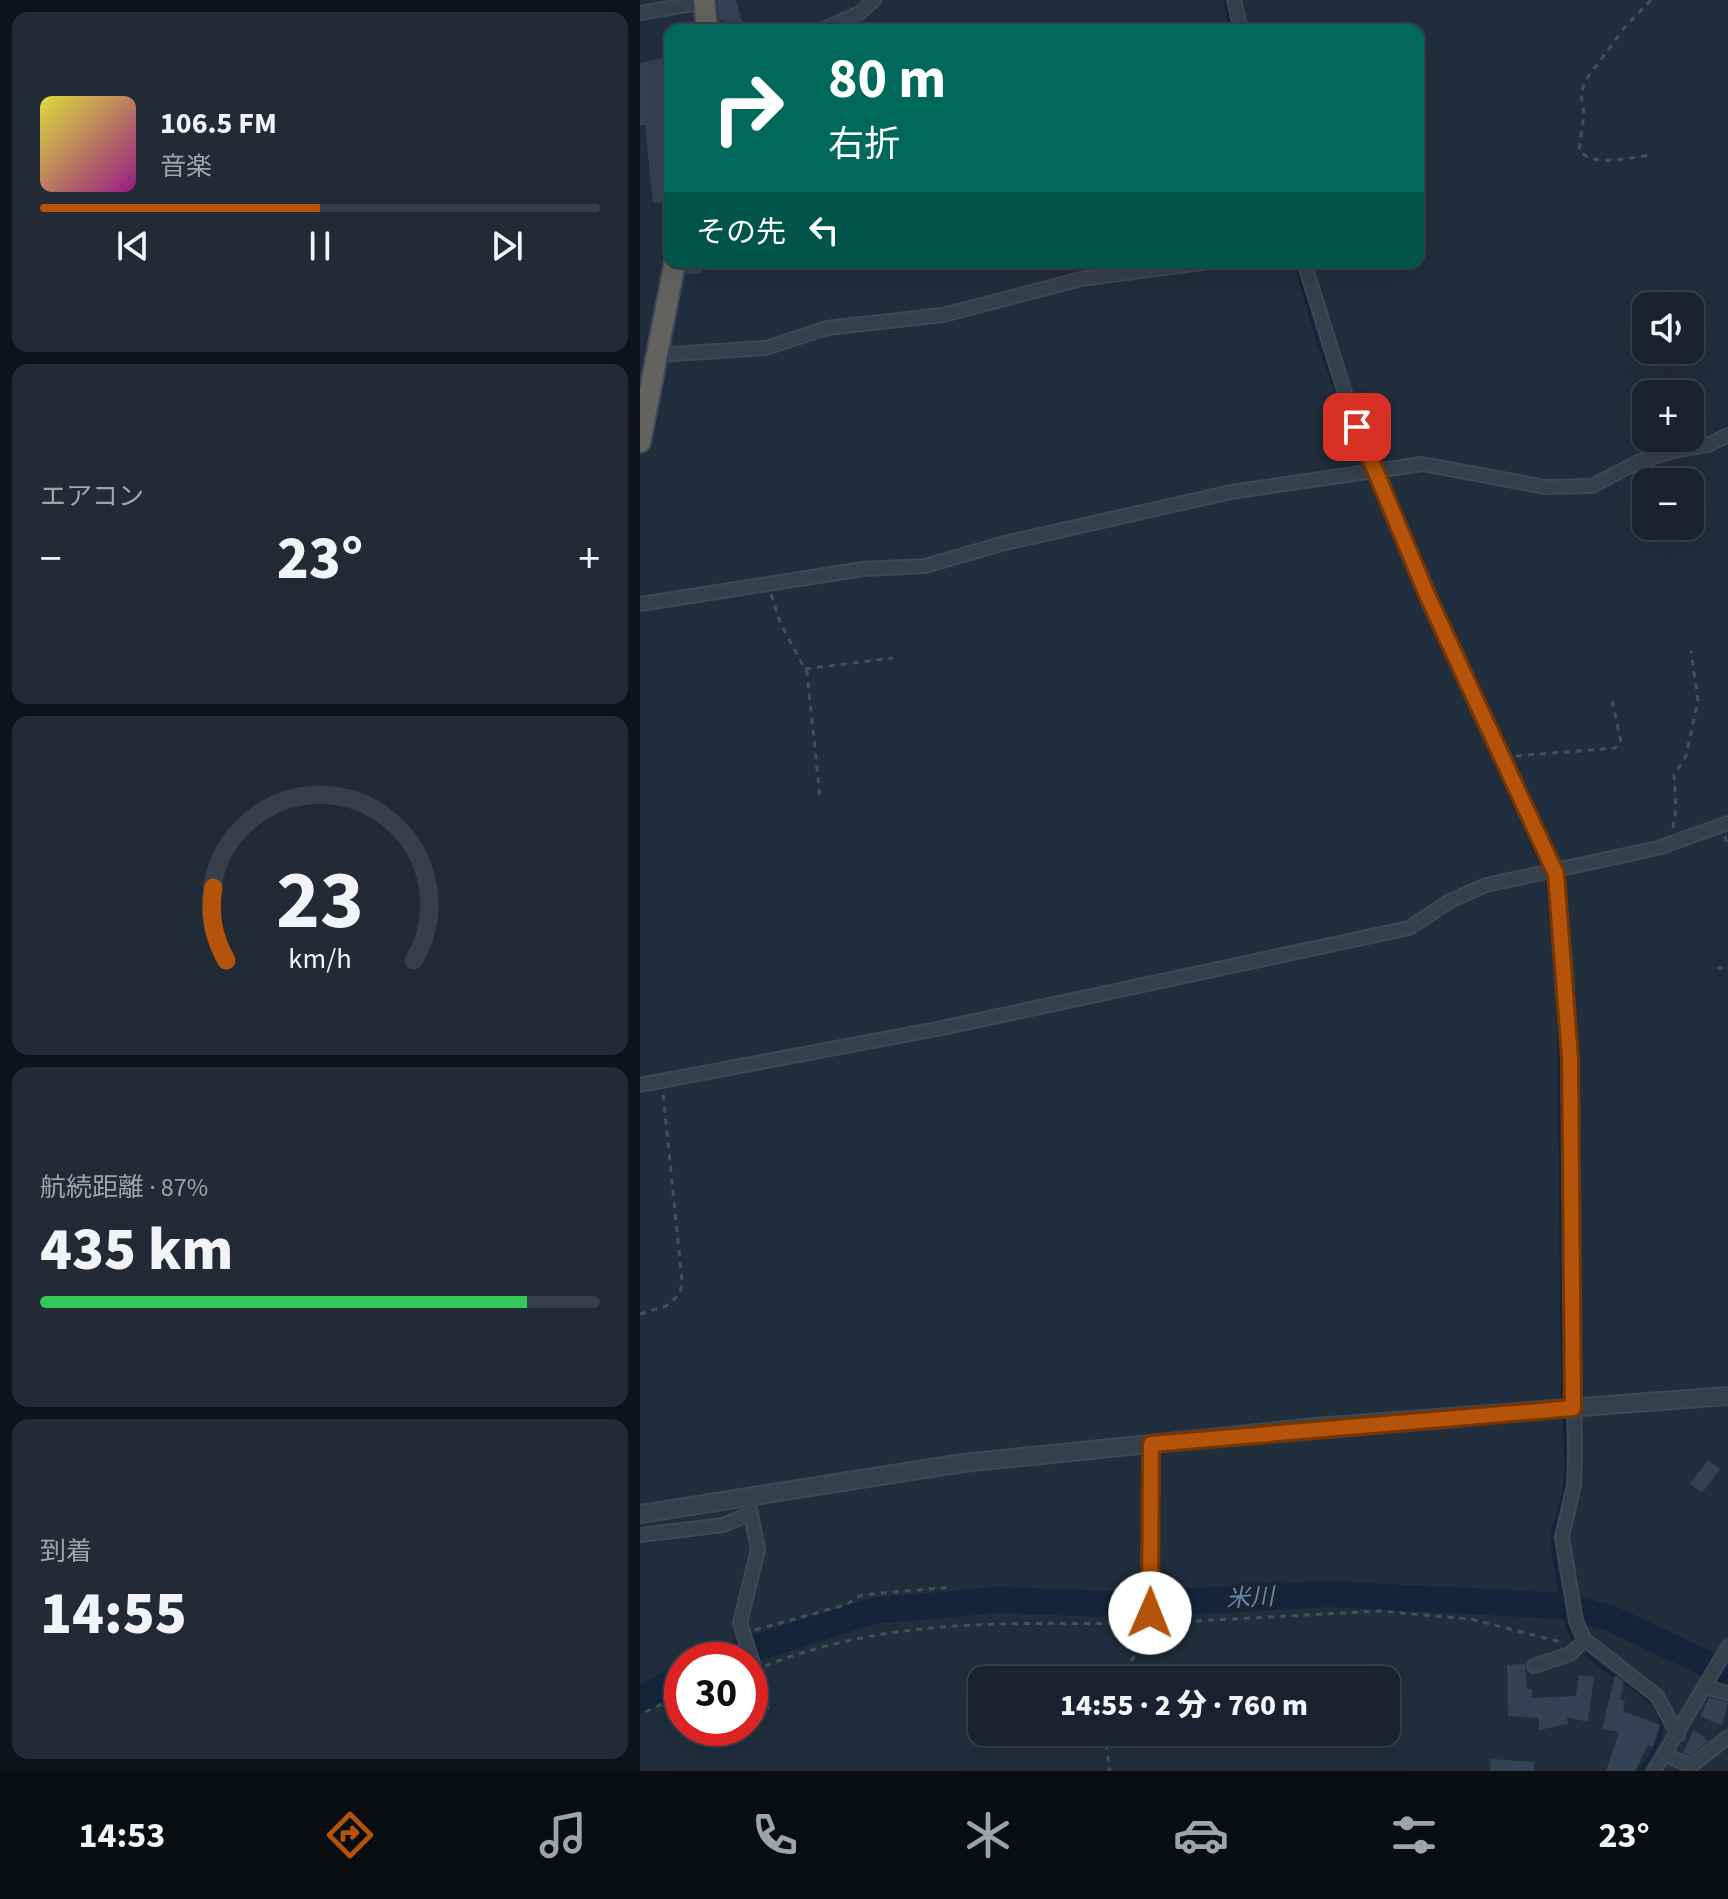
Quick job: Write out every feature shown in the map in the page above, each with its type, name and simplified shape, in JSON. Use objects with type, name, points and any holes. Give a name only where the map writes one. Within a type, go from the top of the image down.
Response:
[{"type":"highway","points":[[704,1],[706,24]]},
{"type":"highway","points":[[640,442],[674,268]]},
{"type":"street","points":[[835,24],[860,13],[874,0]]},
{"type":"street","points":[[1234,0],[1240,24]]},
{"type":"street","points":[[640,13],[704,1]]},
{"type":"street","points":[[657,355],[766,348],[827,328],[943,315],[1081,279],[1164,268]]},
{"type":"street","points":[[1306,268],[1369,471],[1504,766],[1548,870],[1568,1015],[1574,1485],[1562,1537],[1580,1645],[1657,1696],[1678,1735]]},
{"type":"street","points":[[640,604],[874,568],[925,566],[1005,543],[1231,492],[1422,464],[1545,487],[1592,486],[1638,462],[1673,451],[1708,445],[1728,435]]},
{"type":"street","points":[[640,1085],[942,1028],[1409,928],[1450,901],[1486,885],[1670,843],[1728,823]]},
{"type":"street","points":[[640,1514],[749,1506],[963,1463],[1151,1444],[1728,1396]]},
{"type":"street","points":[[1146,1639],[1151,1596],[1151,1444]]},
{"type":"street","points":[[640,1535],[723,1525],[749,1506]]},
{"type":"street","points":[[746,1642],[741,1616],[758,1550],[756,1528],[749,1506]]},
{"type":"street","points":[[1534,1666],[1559,1659],[1580,1645]]},
{"type":"street","points":[[1654,1771],[1726,1650]]},
{"type":"street","points":[[1705,1686],[1728,1693]]},
{"type":"street","points":[[1666,1755],[1691,1766],[1698,1764],[1728,1737]]},
{"type":"path","points":[[1651,0],[1625,27],[1585,81],[1581,93],[1584,114],[1579,150],[1584,157],[1595,159],[1652,155]]},
{"type":"path","points":[[768,583],[780,622],[805,669],[820,797]]},
{"type":"path","points":[[1670,843],[1676,809],[1674,775],[1686,756],[1698,700],[1691,651]]},
{"type":"path","points":[[805,669],[893,658]]},
{"type":"path","points":[[1504,766],[1514,757],[1615,748],[1621,742],[1612,700]]},
{"type":"path","points":[[1717,968],[1728,968]]},
{"type":"path","points":[[640,1314],[659,1309],[674,1300],[680,1294],[682,1281],[662,1081]]},
{"type":"path","points":[[768,1642],[862,1595],[952,1587]]},
{"type":"path","points":[[768,1652],[801,1652],[915,1627],[1378,1611],[1471,1619],[1580,1645]]},
{"type":"path","points":[[1126,1666],[1146,1639]]},
{"type":"path","points":[[645,1712],[664,1703]]},
{"type":"path","points":[[1106,1746],[1110,1771]]},
{"type":"building","points":[[717,0],[736,0],[742,24],[719,21]]},
{"type":"building","points":[[664,57],[664,202],[653,203],[645,125],[640,125],[640,63]]},
{"type":"building","points":[[687,268],[702,268],[702,273],[686,275]]},
{"type":"building","points":[[1708,1460],[1720,1469],[1702,1493],[1690,1484]]},
{"type":"building","points":[[1525,1664],[1527,1689],[1532,1689],[1532,1698],[1576,1696],[1579,1675],[1594,1677],[1588,1722],[1567,1717],[1568,1724],[1539,1730],[1539,1718],[1508,1716],[1507,1665]]},
{"type":"building","points":[[1615,1675],[1624,1681],[1620,1700],[1625,1701],[1623,1711],[1660,1725],[1653,1747],[1648,1745],[1635,1771],[1606,1771],[1619,1732],[1602,1729]]},
{"type":"building","points":[[1709,1698],[1728,1702],[1722,1726],[1700,1716]]},
{"type":"building","points":[[1694,1729],[1708,1741],[1690,1756],[1683,1753]]},
{"type":"building","points":[[1491,1759],[1534,1762],[1534,1771],[1490,1771]]},
{"type":"waterway","points":[[1225,0],[1231,24]]},
{"type":"waterway","points":[[1297,268],[1319,344],[1370,479],[1547,878],[1559,1003],[1563,1404]]},
{"type":"waterway","points":[[1564,1413],[1566,1477],[1553,1534],[1564,1611],[1569,1630],[1582,1650],[1654,1706],[1661,1723],[1657,1744],[1639,1771]]},
{"type":"waterway","name":"米川","points":[[768,1644],[872,1611],[997,1600],[1131,1605],[1327,1594],[1564,1606],[1610,1618],[1728,1674]]},
{"type":"waterway","name":"米川","points":[[640,1700],[664,1686]]},
{"type":"route","points":[[1150,1613],[1151,1444],[1316,1427],[1573,1408],[1570,1058],[1556,874],[1428,597],[1357,427]]}]
